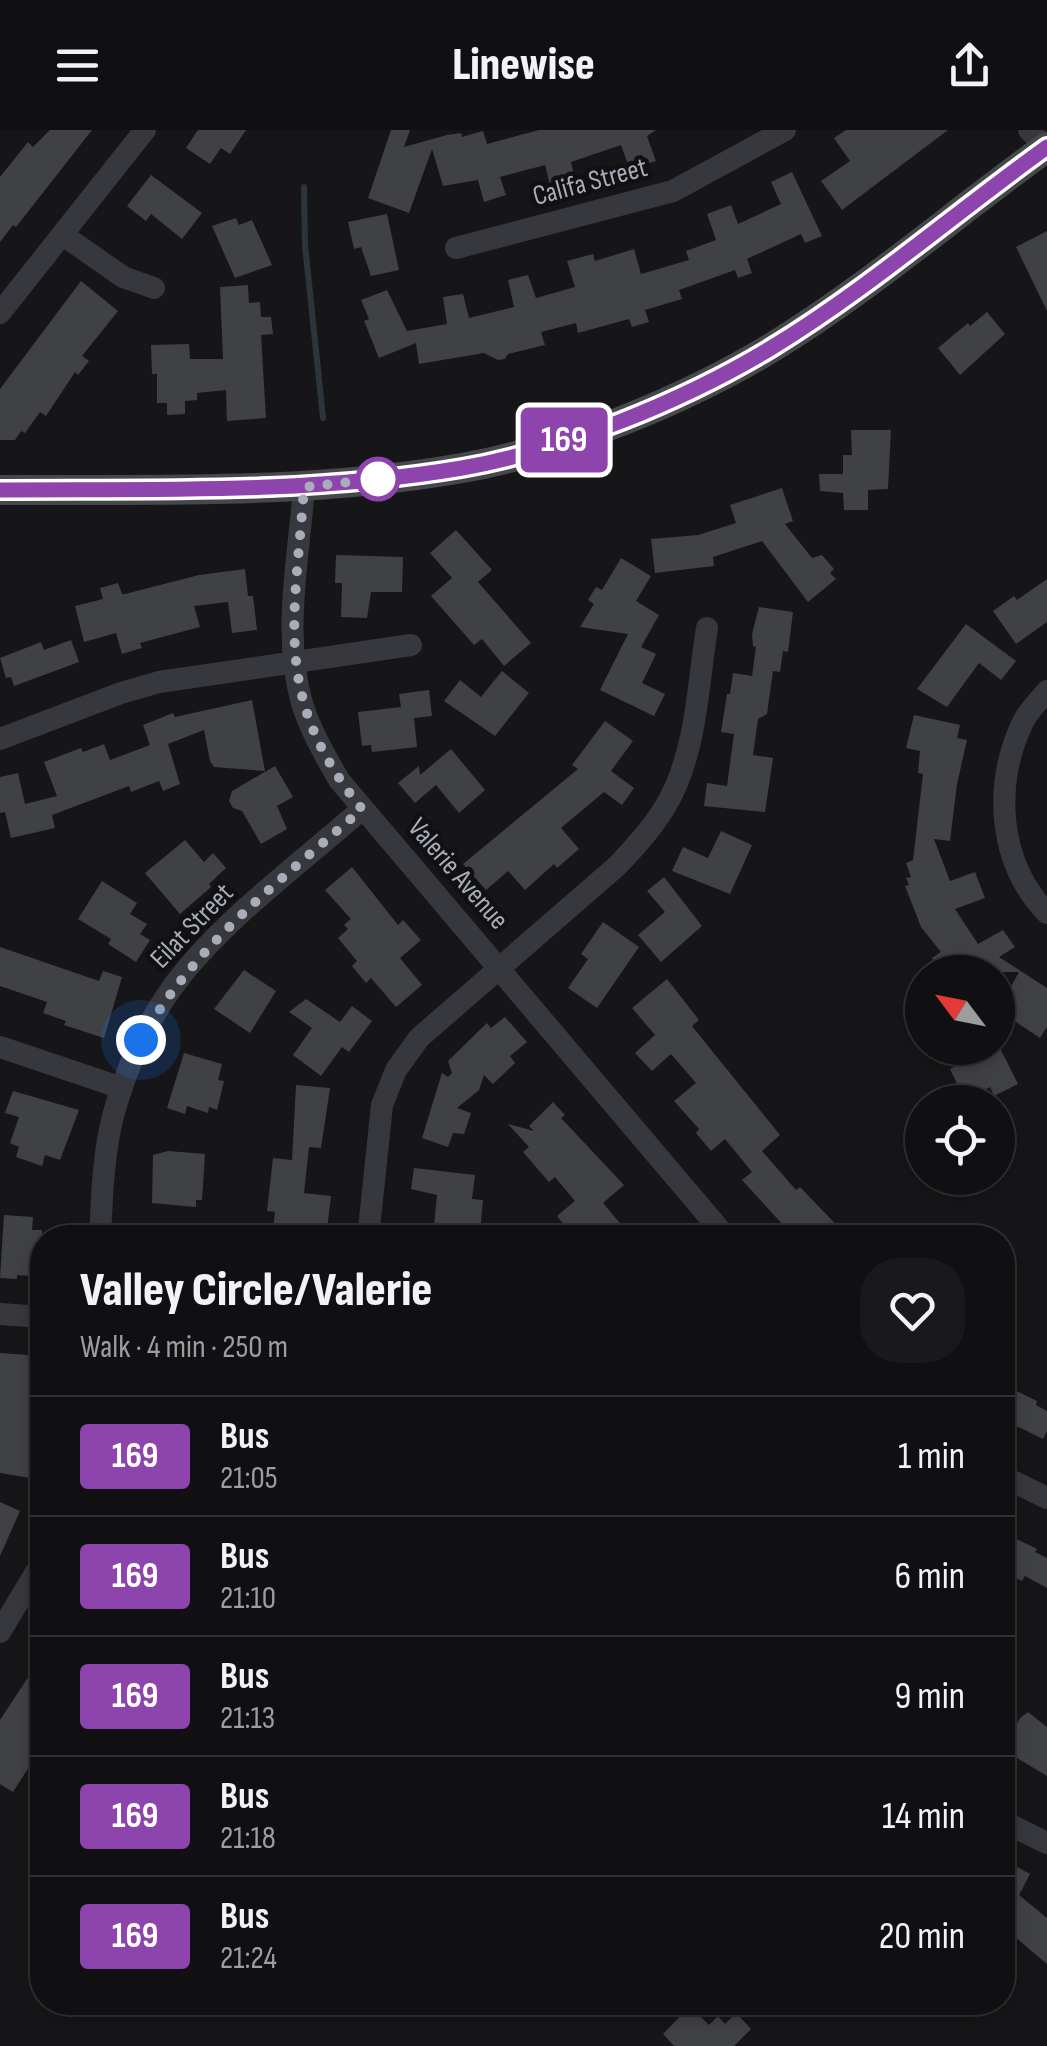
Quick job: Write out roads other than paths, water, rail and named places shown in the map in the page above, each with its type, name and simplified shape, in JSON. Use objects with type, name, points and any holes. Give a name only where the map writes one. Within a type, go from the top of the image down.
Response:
[{"type":"main road","points":[[0,490],[304,487],[464,468],[545,447],[674,400],[768,350],[816,320],[1047,148]]},
{"type":"street","points":[[0,313],[146,130]]},
{"type":"street","name":"Califa Street","points":[[456,248],[673,191],[784,130]]},
{"type":"street","points":[[1029,130],[1047,148]]},
{"type":"street","points":[[63,235],[123,277],[154,288]]},
{"type":"street","name":"Valerie Avenue","points":[[304,487],[293,602],[294,661],[314,734],[338,780],[715,1225]]},
{"type":"street","points":[[369,1225],[382,1105],[396,1070],[419,1038],[617,866],[645,836],[671,797],[688,750],[707,628]]},
{"type":"street","points":[[0,739],[159,682],[410,646]]},
{"type":"street","points":[[1047,691],[1023,720],[1004,782],[1006,841],[1032,898],[1047,914]]},
{"type":"street","name":"Eilat Street","points":[[101,1225],[105,1159],[122,1088],[141,1040],[166,996],[214,940],[362,809]]},
{"type":"street","points":[[0,1047],[122,1088]]},
{"type":"street","points":[[0,1314],[30,1316]]},
{"type":"street","points":[[1015,1482],[1047,1498]]},
{"type":"street","points":[[0,1632],[30,1582]]},
{"type":"street","points":[[1015,1827],[1047,1843]]},
{"type":"waterway","points":[[304,187],[305,245],[323,418]]}]
